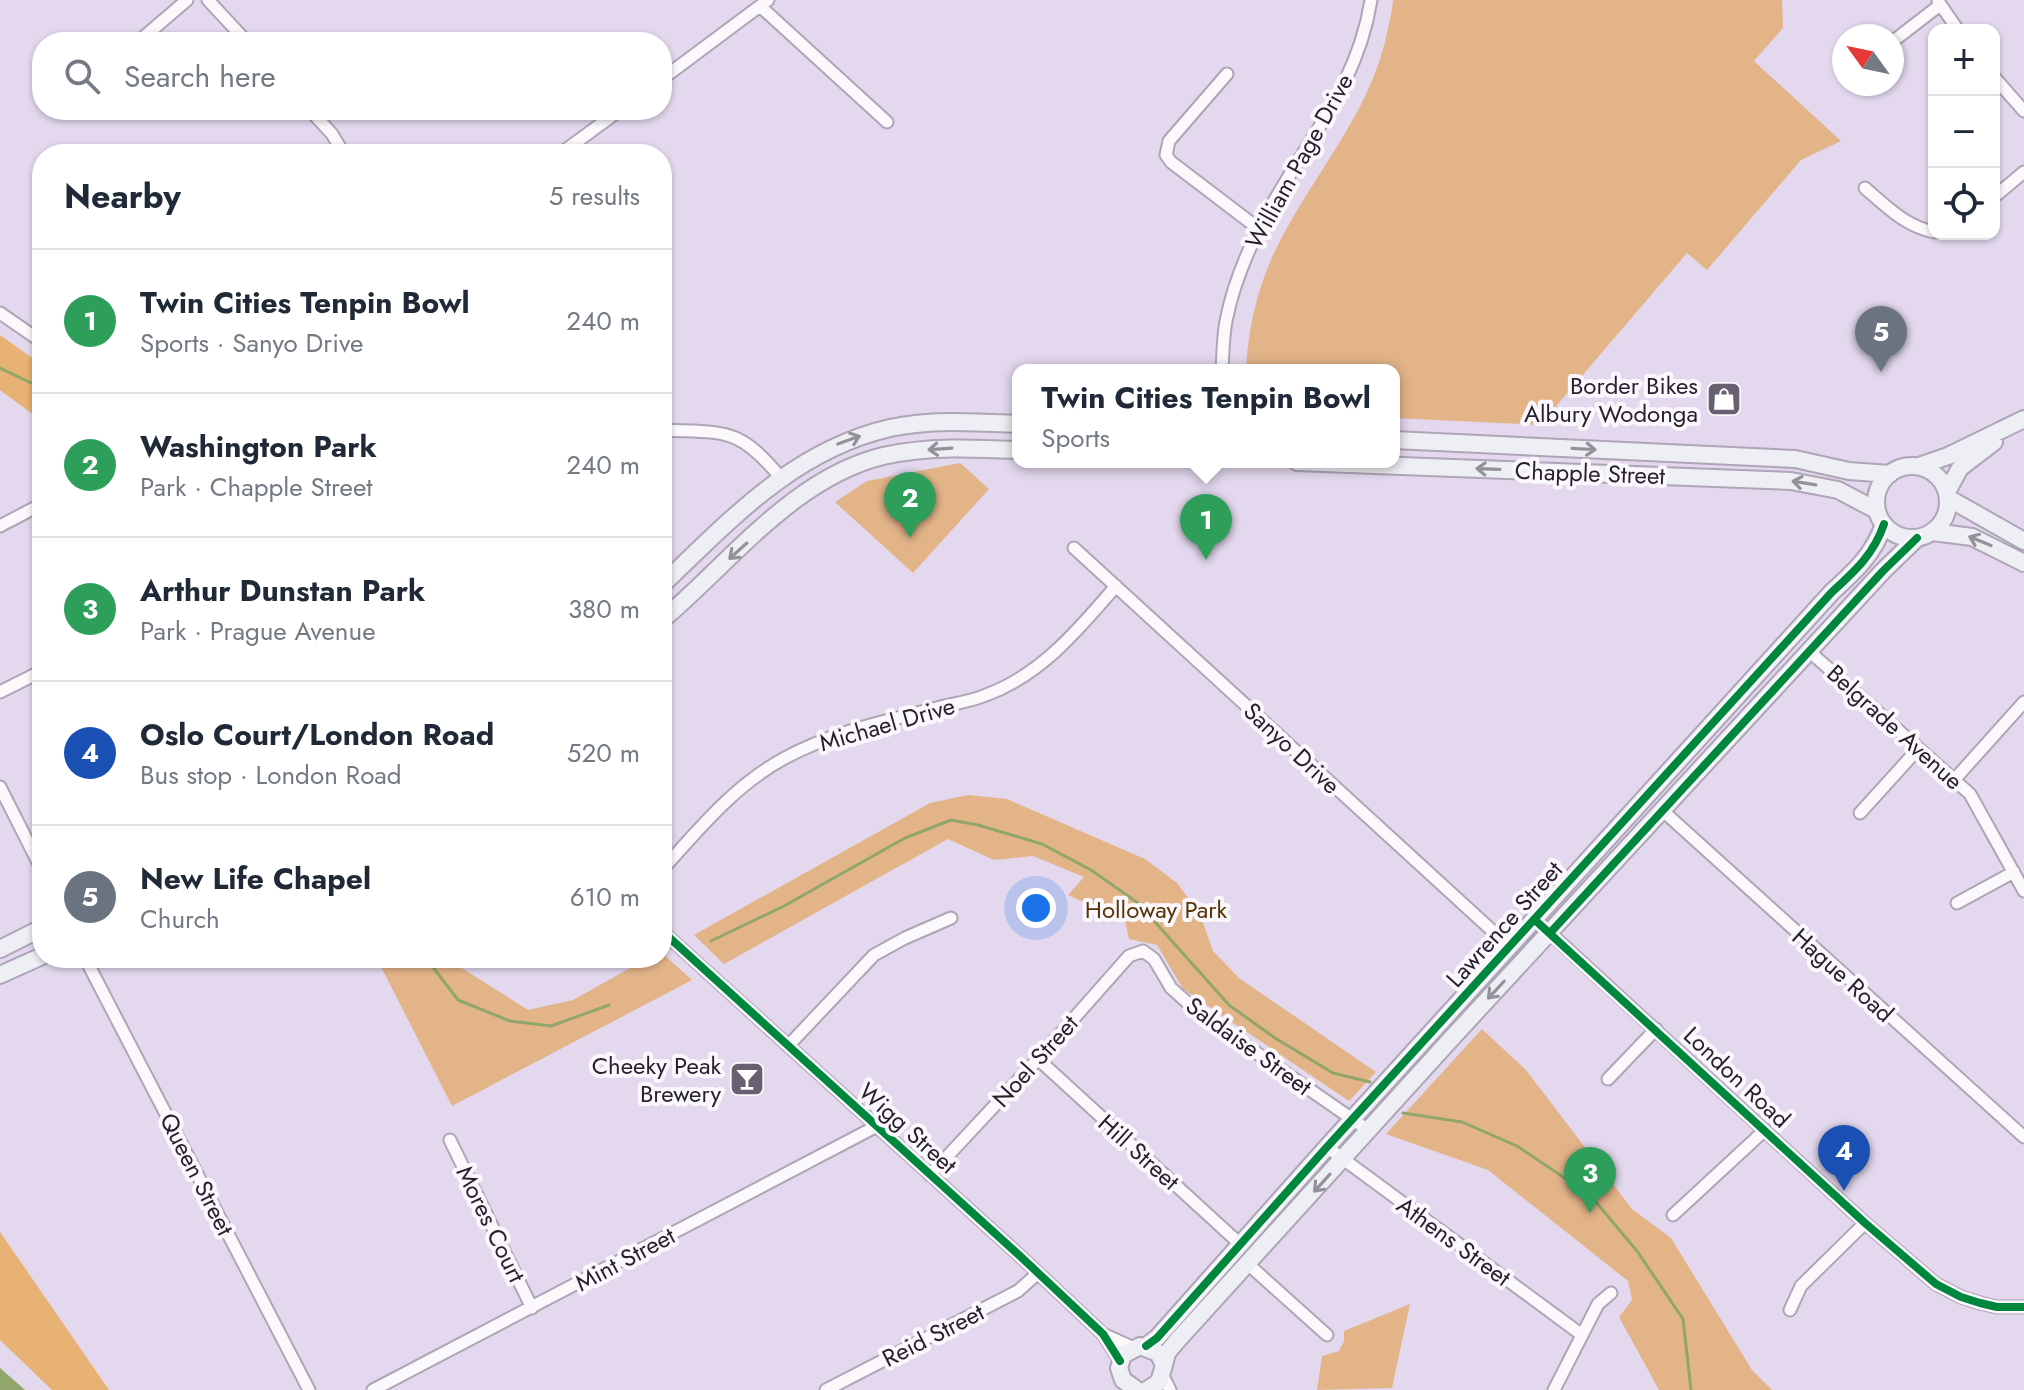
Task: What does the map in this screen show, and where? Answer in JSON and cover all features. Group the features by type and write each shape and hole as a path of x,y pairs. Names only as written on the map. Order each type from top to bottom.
{"street":[{"path":"150,32 187,0"},
{"path":"208,0 238,32"},
{"name":"William Page Drive","path":"1222,364 1226,321 1240,274 1259,229 1343,89 1371,0"},
{"path":"672,72 764,3 887,122"},
{"path":"1904,32 1939,3 1954,24"},
{"path":"1227,74 1169,141 1166,155 1259,229"},
{"path":"2000,84 2024,111"},
{"path":"319,120 338,144"},
{"path":"574,144 606,120"},
{"path":"2000,192 2024,172"},
{"path":"1865,188 1903,220 1928,231"},
{"path":"0,313 32,335"},
{"path":"672,576 756,496 837,445 891,428 960,421 1012,424"},
{"path":"2018,423 1948,456 1899,469 1890,474 1877,493 1880,517 1899,536 1962,535 1982,541 2024,563"},
{"path":"1925,535 1945,517 1948,495 1960,468 2018,423"},
{"path":"672,430 725,433 758,451 796,499"},
{"name":"Chapple Street","path":"1400,440 1795,459 1849,471 1890,474"},
{"path":"672,611 796,499 855,466 882,457 964,447 1012,450"},
{"name":"Chapple Street","path":"1400,466 1791,481 1838,490 1880,517"},
{"path":"1919,466 1938,477 1948,495 2024,541"},
{"path":"0,526 32,509"},
{"name":"Lawrence Street","path":"1140,1347 1157,1338 1327,1147 1871,553 1880,517"},
{"name":"Lawrence Street","path":"1156,1384 1167,1353 1176,1342 1368,1130 1899,554 1925,535"},
{"name":"Sanyo Drive","path":"1074,548 1510,947"},
{"name":"Michael Drive","path":"672,859 721,805 750,780 781,760 851,730 986,695 1023,677 1054,654 1116,586"},
{"path":"1792,637 1809,651"},
{"name":"Belgrade Avenue","path":"1809,651 1970,794 2024,891"},
{"path":"0,692 32,676"},
{"path":"1954,780 2024,702"},
{"path":"1860,813 1918,749"},
{"path":"0,787 32,850"},
{"name":"Hague Road","path":"1663,811 2024,1137"},
{"path":"1957,903 2014,872"},
{"path":"788,1046 874,955 951,918"},
{"path":"1535,920 1550,933"},
{"path":"0,949 32,933"},
{"name":"London Road","path":"1550,933 1914,1266 1948,1291 1988,1305 2024,1307"},
{"name":"Wigg Street","path":"672,940 1103,1334 1120,1368"},
{"path":"1510,947 1524,961"},
{"name":"Saldaise Street","path":"1143,951 1154,959 1171,988 1199,1013 1368,1130"},
{"name":"Noel Street","path":"930,1175 1129,956 1143,951"},
{"path":"0,975 32,961"},
{"name":"Queen Street","path":"90,968 309,1390"},
{"path":"1608,1079 1656,1029"},
{"name":"Hill Street","path":"1038,1059 1240,1244"},
{"name":"Mint Street","path":"373,1390 877,1126"},
{"path":"1673,1215 1765,1130"},
{"name":"Mores Court","path":"450,1140 532,1308"},
{"name":"Athens Street","path":"1327,1147 1582,1335"},
{"path":"1790,1310 1801,1286 1865,1223"},
{"path":"1248,1264 1327,1335"},
{"name":"Reid Street","path":"826,1390 1018,1291 1037,1274"},
{"path":"1554,1390 1598,1304 1611,1293"},
{"name":"Wigg Street","path":"1103,1334 1140,1347"},
{"path":"1108,1390 1123,1355 1140,1347 1158,1353 1156,1384 1127,1385 1120,1368"}],"green space":[{"path":"1393,0 1782,0 1783,28 1754,61 1841,141 1801,160 1707,270 1687,253 1540,425 1400,418 1400,364 1247,364 1252,320 1266,272 1294,216 1366,95"},
{"path":"960,463 989,489 913,573 835,502 867,481"},
{"name":"Holloway Park","path":"968,795 1007,799 1145,859 1177,883 1200,914 1213,951 1239,978 1376,1072 1349,1101 1183,989 1157,945 1129,939 1125,921 1068,895 1084,877 1033,856 994,860 948,839 724,964 694,935 930,803"},
{"path":"672,962 692,980 452,1106 382,968 462,968 528,1010 573,1000 630,968 672,968"},
{"path":"1482,1029 1526,1070 1632,1209 1671,1238 1752,1370 1772,1390 1659,1390 1619,1317 1632,1300 1628,1281 1488,1170 1386,1134"},
{"path":"1410,1304 1392,1388 1317,1390 1322,1356 1339,1351 1344,1341 1344,1331"}],"shaded area":[{"path":"0,335 32,358 32,414 0,390"},
{"path":"0,1232 109,1390 52,1390 0,1340"},
{"path":"0,1368 25,1390 0,1390"}],"waterway":[{"path":"0,368 32,383"},
{"path":"711,941 784,906 905,838 951,820 978,825 1042,844 1091,870 1138,903 1229,1005 1275,1038 1333,1073 1370,1082"},
{"path":"434,968 458,1000 510,1021 551,1026 609,1005"},
{"path":"1403,1113 1462,1122 1517,1146 1590,1195 1637,1251 1683,1319 1691,1390"}],"cycle path":[{"path":"1146,1346 1157,1338 1327,1147 1856,569 1875,544 1884,524"},
{"path":"1550,933 1883,571 1917,538"},
{"path":"1535,920 1865,1223 1936,1284 1980,1303 1997,1307 2024,1307"},
{"path":"672,940 1020,1256 1103,1334 1120,1361"}],"place":[{"name":"New Life Chapel","path":"1881,372"},
{"name":"Border Bikes Albury Wodonga","path":"1724,399"},
{"name":"Washington Park","path":"910,538"},
{"name":"Twin Cities Tenpin Bowl","path":"1206,560"},
{"name":"Cheeky Peak Brewery","path":"747,1079"},
{"name":"Oslo Court/London Road","path":"1844,1191"},
{"name":"Arthur Dunstan Park","path":"1590,1213"}]}
